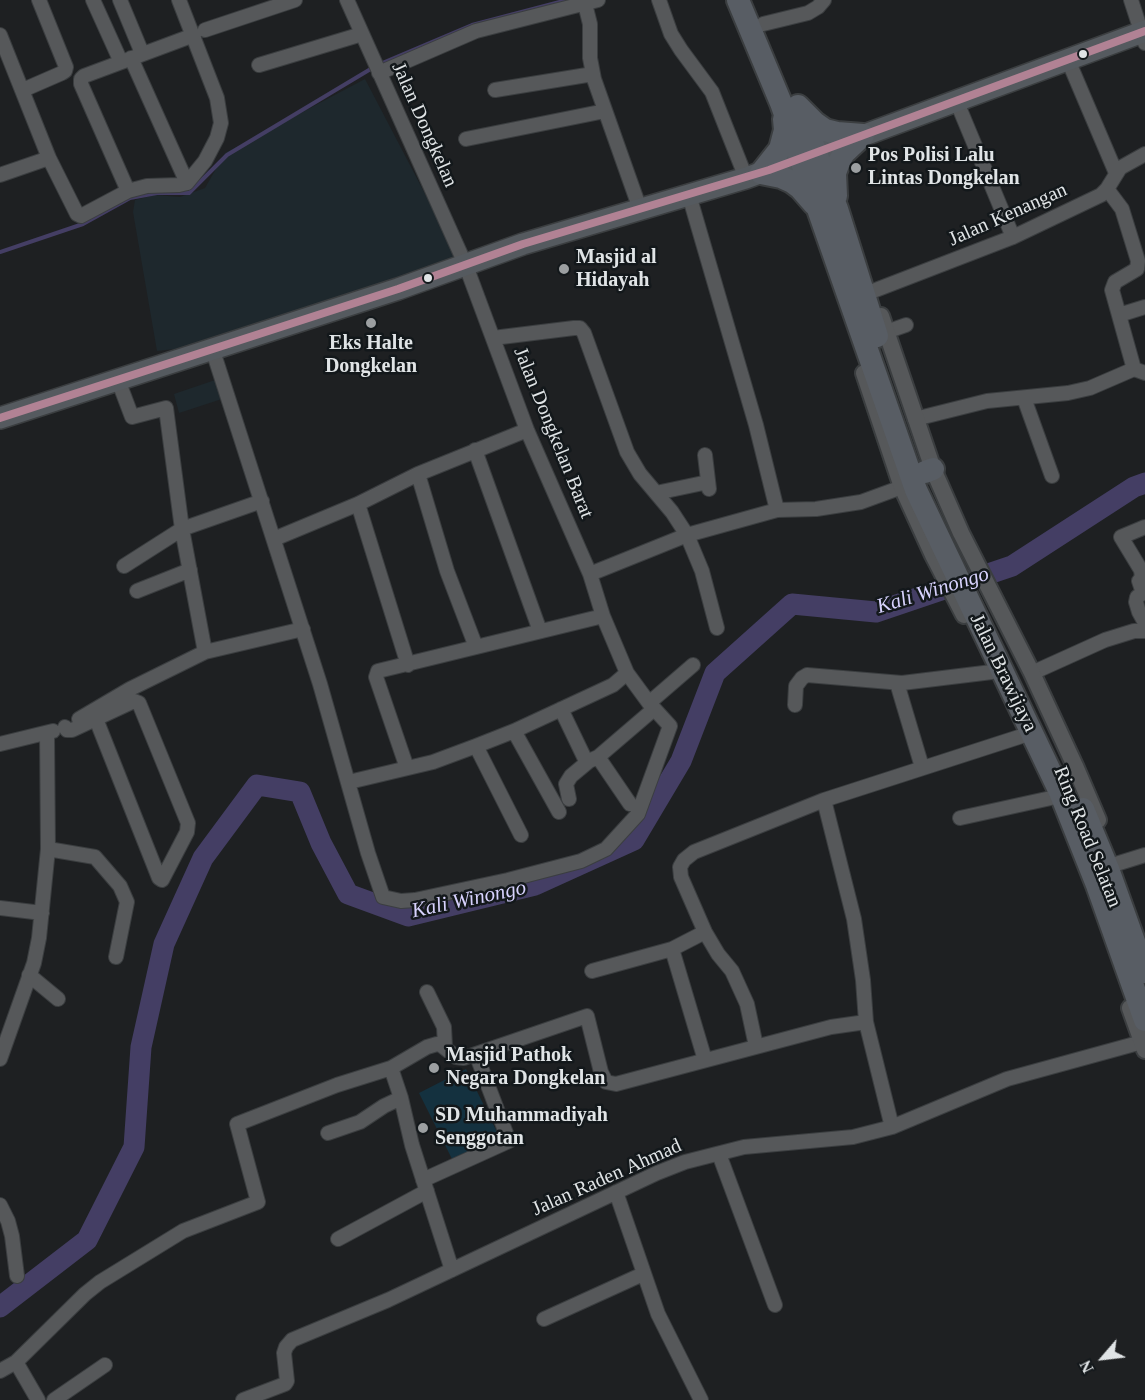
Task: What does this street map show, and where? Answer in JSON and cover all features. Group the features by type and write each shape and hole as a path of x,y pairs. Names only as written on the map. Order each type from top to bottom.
{"highway":[{"path":"738,0 771,80 791,109 825,130 837,134 863,135"},
{"path":"753,0 791,109 780,149 753,175"},
{"name":"Jalan Brawijaya","path":"791,109 802,158 827,208 900,449 916,490 947,542 1084,812 1108,869 1145,972"},
{"path":"753,175 781,177 792,182 827,208 839,162 844,153 863,135"},
{"name":"Jalan Brawijaya","path":"841,250 929,470 947,542"},
{"name":"Jalan Brawijaya","path":"995,640 1097,885 1144,1037"}],"main road":[{"path":"0,418 332,311 524,244 753,175 956,100 1144,35"}],"street":[{"path":"23,90 62,74 66,67 39,0"},
{"path":"93,0 131,58 187,183"},
{"path":"120,0 131,58"},
{"path":"0,35 49,158 79,216 128,191 147,186 187,183 205,161 217,138 221,123 217,98 199,33 179,0"},
{"path":"128,191 81,84 84,76 296,0"},
{"name":"Jalan Dongkelan","path":"347,0 466,266"},
{"path":"658,0 671,34 712,92 753,175"},
{"path":"727,0 748,46 771,80"},
{"path":"763,24 808,13 824,0"},
{"path":"1131,0 1144,35"},
{"path":"379,73 476,32 591,2 590,58 593,74 640,209"},
{"path":"259,65 362,34"},
{"path":"1068,60 1116,173"},
{"path":"495,90 593,74"},
{"path":"956,100 1013,237"},
{"path":"466,139 605,111"},
{"name":"Jalan Kenangan","path":"873,291 1013,237 1101,195 1124,165 1145,154"},
{"path":"0,176 49,158"},
{"path":"915,419 987,401 1068,393 1139,371 1112,290 1115,282 1137,269 1138,261 1122,209 1107,189"},
{"path":"689,195 756,425 777,510"},
{"path":"929,470 915,419 873,291 869,282 841,250 830,269 902,486 947,542"},
{"name":"Jalan Dongkelan Barat","path":"349,782 368,853 383,897 401,901 415,900 508,880 581,861 606,849 638,814 669,731 668,722 652,706 627,673 603,616 590,574 527,430 466,266"},
{"path":"1119,315 1145,307"},
{"path":"886,332 906,325"},
{"path":"493,338 574,328 582,330 627,452 640,474 672,512 687,535 702,571 717,628"},
{"path":"213,348 303,629 349,782 433,762 476,746 613,685 627,673"},
{"path":"118,380 132,417 166,408 182,529 205,652"},
{"path":"1024,398 1052,476"},
{"path":"274,539 358,504 418,474 527,430"},
{"path":"475,450 540,631"},
{"path":"656,493 709,486 705,455"},
{"path":"418,474 447,571 476,647"},
{"path":"590,574 687,535 777,510 816,509 861,501 902,486"},
{"path":"124,566 182,529 262,501"},
{"path":"358,504 408,665"},
{"path":"1145,527 1121,537 1141,570 1142,578 1139,581 1143,593 1137,597 1136,602 1145,623"},
{"path":"137,591 190,570"},
{"path":"407,768 375,675 382,669 408,665 603,616"},
{"path":"0,744 65,727 130,689 205,652 303,629"},
{"path":"1032,673 1105,640 1134,631 1145,631"},
{"name":"Ring Road Selatan","path":"995,640 992,672 1051,798 1144,1037"},
{"name":"Ring Road Selatan","path":"995,640 1032,673 1075,766 1116,864 1145,945"},
{"path":"569,800 566,784 572,776 652,706 693,664"},
{"path":"795,705 796,686 807,675 897,683 992,672"},
{"path":"897,683 921,767"},
{"path":"65,727 72,730 135,700 139,703 188,826 162,880 159,878 96,719"},
{"path":"561,709 585,759 594,759"},
{"path":"514,731 559,812"},
{"path":"0,1059 36,951 42,913 48,849 47,733"},
{"path":"756,1046 747,1004 736,980 705,932 681,877 680,867 684,860 694,852 824,800 1022,736"},
{"path":"476,746 521,835"},
{"path":"594,759 630,804"},
{"path":"960,818 1051,798"},
{"path":"824,800 854,919 863,980 866,1022 890,1119"},
{"path":"48,849 95,857 120,886 127,902 116,957"},
{"path":"1116,864 1145,855"},
{"path":"0,908 42,913"},
{"path":"592,971 672,949 705,932"},
{"path":"672,949 705,1060"},
{"path":"29,975 58,999"},
{"path":"428,992 444,1027 445,1046"},
{"path":"0,1371 16,1362 100,1282 183,1231 258,1203 237,1124 337,1085 391,1068 427,1047 437,1044 445,1046 459,1058 477,1054 587,1016 601,1072 606,1082 610,1084 658,1074 831,1027 866,1022"},
{"name":"Jalan Raden Ahmad","path":"243,1400 285,1384 287,1381 284,1353 292,1340 388,1300 616,1192 685,1162 744,1147 853,1137 890,1119 1144,1037"},
{"path":"338,1239 425,1185 508,1141 477,1054"},
{"path":"391,1068 412,1145 452,1270"},
{"path":"328,1133 360,1122 401,1098"},
{"path":"719,1154 775,1305"},
{"path":"616,1192 658,1314 701,1400"},
{"path":"0,1205 4,1224 12,1236 17,1275"},
{"path":"544,1319 644,1275"},
{"path":"16,1362 38,1400"},
{"path":"54,1400 105,1365"}],"shaded area":[{"path":"365,79 458,257 193,347 157,351 133,212 135,200 155,195 180,197 205,188 225,153"},
{"path":"218,379 225,398 179,413 174,394"},
{"path":"466,1069 500,1138 453,1161 419,1093"}],"waterway":[{"path":"380,64 472,25 567,0"},
{"path":"0,252 83,224 130,198 157,193 189,193 227,155 374,67"},
{"name":"Kali Winongo","path":"0,1307 87,1240 134,1147 141,1047 164,944 203,858 257,785 300,792 321,843 348,894 408,916 535,885 634,840 681,761 715,673 792,604 876,612 1012,566 1134,487 1145,483"}],"transit line":[{"path":"0,418 398,289 523,244 769,170 1145,31"}],"place":[{"name":"Pos Polisi Lalu Lintas Dongkelan","path":"856,168"},
{"name":"Masjid al Hidayah","path":"564,269"},
{"name":"Eks Halte Dongkelan","path":"371,323"},
{"name":"Masjid Pathok Negara Dongkelan","path":"434,1068"},
{"name":"SD Muhammadiyah Senggotan","path":"423,1128"}]}
